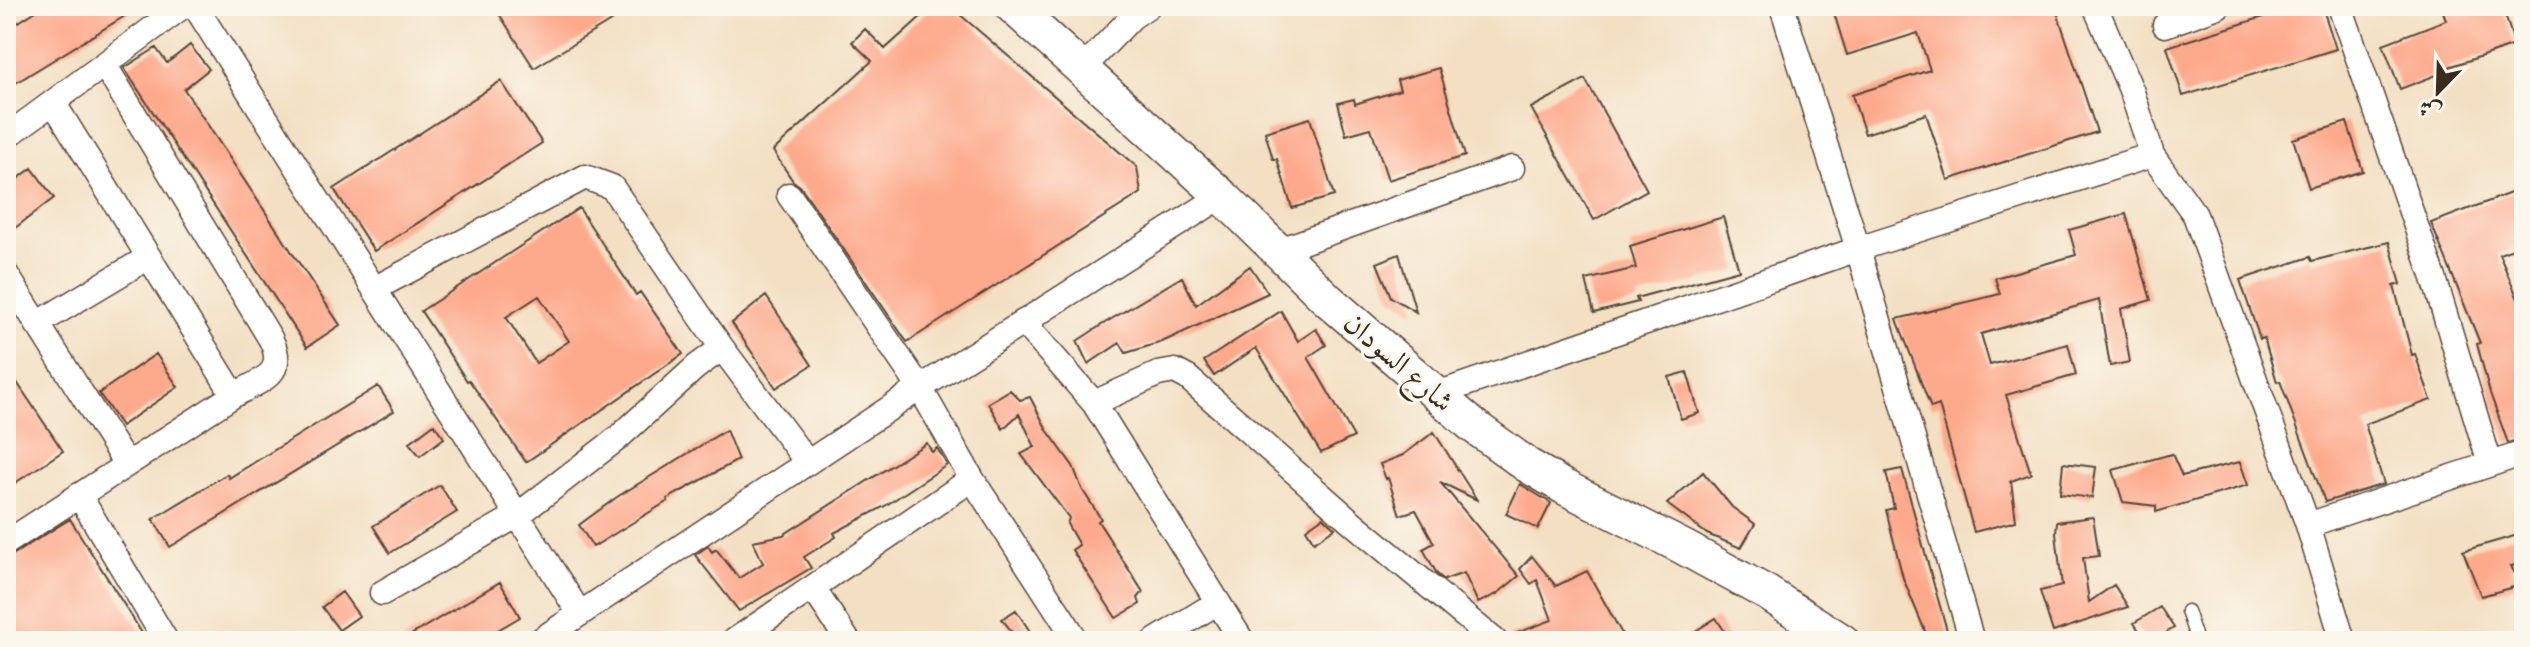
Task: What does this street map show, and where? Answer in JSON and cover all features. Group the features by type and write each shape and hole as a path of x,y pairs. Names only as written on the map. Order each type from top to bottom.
{"main road":[{"name":"شارع السودان","path":"1012,6 1222,196 1337,308 1471,424 1539,473 1767,593 1842,641"}],"street":[{"path":"6,137 183,6"},
{"path":"195,6 580,614"},
{"path":"1082,69 1132,17 1148,6"},
{"path":"1782,6 1858,249 1972,641"},
{"path":"2095,6 2132,92 2152,155 2195,215 2308,525 2343,641"},
{"path":"2165,25 2218,6"},
{"path":"2340,6 2434,278 2490,464"},
{"path":"6,543 234,395 272,374 277,351 104,64"},
{"path":"53,102 234,395"},
{"path":"1437,394 1858,249 2152,155"},
{"path":"1277,251 1512,168"},
{"path":"374,289 585,177 612,187 722,348 807,462"},
{"path":"789,195 920,388 972,479 1077,641"},
{"path":"539,641 920,388 1222,196"},
{"path":"37,324 149,257"},
{"path":"6,274 126,464"},
{"path":"1023,322 1094,403 1242,641"},
{"path":"382,593 518,515 618,438 696,367 722,348"},
{"path":"1094,403 1158,374 1175,371 1188,378 1354,524 1495,641"},
{"path":"2308,525 2524,453"},
{"path":"734,641 972,479"},
{"path":"79,495 166,641"},
{"path":"813,588 848,641"},
{"path":"1155,641 1218,602"}],"lane":[{"path":"2187,611 2197,641"}],"building":[{"path":"44,6 141,6 6,89 6,30"},
{"path":"494,6 635,6 534,68"},
{"path":"933,6 950,6 1137,167 1141,193 907,342 773,151 872,61 852,42 865,29 885,49"},
{"path":"1845,6 2055,6 2097,132 1948,180 1926,114 1865,134 1852,95 1930,70 1918,33 1847,55 1833,10"},
{"path":"2299,6 2322,6 2336,49 2183,96 2167,47"},
{"path":"2441,6 2502,6 2515,45 2449,67 2450,70 2400,89 2383,44 2446,20"},
{"path":"190,45 209,69 184,89 340,325 307,347 124,68 156,48 167,63"},
{"path":"1439,68 1465,156 1388,180 1371,128 1346,135 1338,103 1354,99 1355,104 1400,90 1397,80"},
{"path":"1585,79 1647,190 1594,220 1531,108"},
{"path":"501,81 542,143 374,251 334,189"},
{"path":"1310,118 1334,196 1292,208 1265,132"},
{"path":"2347,122 2363,171 2309,188 2293,139"},
{"path":"32,168 54,198 6,235 6,188"},
{"path":"2524,188 2524,245 2499,254 2524,313 2524,438 2508,443 2490,393 2477,344 2480,343 2431,223"},
{"path":"579,208 636,295 640,292 683,354 526,462 421,311","holes":["539,296 569,341 536,363 506,317"]},
{"path":"2126,214 2151,300 2121,309 2130,362 2110,366 2099,300 1981,334 1990,365 2068,344 2076,375 2006,395 2031,474 2011,481 2016,521 1974,532 1939,405 1931,408 1897,319 2000,294 1995,278 2076,255 2069,230"},
{"path":"1723,217 1739,270 1636,298 1638,302 1594,313 1586,280 1636,268 1630,246"},
{"path":"2389,242 2401,284 2394,286 2412,355 2415,354 2431,400 2365,424 2384,484 2325,502 2280,381 2277,382 2264,338 2260,339 2240,280 2310,257 2312,261"},
{"path":"1399,254 1416,312 1391,297 1377,263"},
{"path":"1250,266 1268,293 1162,342 1126,353 1120,343 1088,364 1077,341 1103,324 1182,277 1196,305"},
{"path":"766,296 812,365 776,388 732,323"},
{"path":"1281,311 1298,341 1316,329 1326,345 1308,357 1354,437 1321,453 1256,348 1214,376 1204,361"},
{"path":"156,354 178,387 121,426 99,393"},
{"path":"6,366 63,451 6,489"},
{"path":"1687,372 1699,413 1681,419 1669,377"},
{"path":"378,386 394,411 170,547 153,519 227,474 229,478"},
{"path":"1010,390 1020,400 1030,397 1047,430 1073,466 1082,489 1101,519 1098,521 1143,592 1138,598 1140,604 1116,618 1072,550 1079,545 1067,524 1069,518 1021,454 1035,447 1019,414 1003,429 988,403"},
{"path":"434,424 444,438 420,456 409,443"},
{"path":"726,430 738,460 667,499 593,547 579,525 617,497"},
{"path":"1434,432 1477,500 1440,482 1519,576 1497,594 1478,603 1464,573 1444,580 1437,574 1423,549 1434,543 1416,510 1400,515 1380,464 1403,455"},
{"path":"927,443 932,452 937,448 947,465 885,506 834,533 836,537 804,557 811,568 739,611 695,555 708,546 712,552 716,549 739,578 763,563 753,541 783,535"},
{"path":"2172,454 2182,476 2240,462 2248,485 2156,512 2156,506 2123,502 2113,470"},
{"path":"2063,463 2096,467 2092,498 2060,494"},
{"path":"1902,469 1950,641 1929,641 1903,578 1886,510 1894,508 1886,472"},
{"path":"1703,472 1732,507 1755,524 1741,548 1707,534 1667,504"},
{"path":"1520,484 1551,503 1538,529 1506,514"},
{"path":"440,485 457,512 390,553 373,526"},
{"path":"1323,517 1335,528 1314,542 1306,529"},
{"path":"2093,517 2099,556 2083,558 2089,602 2114,585 2128,607 2053,632 2040,591 2062,586 2057,522"},
{"path":"70,519 147,641 6,641 6,559"},
{"path":"2521,534 2524,563 2511,566 2521,585 2481,596 2463,551"},
{"path":"1532,556 1556,586 1587,571 1626,641 1510,641 1509,636 1552,620 1537,580 1531,584 1520,569"},
{"path":"500,582 520,617 479,641 401,641"},
{"path":"342,592 359,616 339,630 322,607"},
{"path":"2160,607 2174,628 2153,641 2146,641 2134,623"},
{"path":"1016,610 1031,633 1019,641 1002,619"},
{"path":"1716,618 1731,641 1680,641"}]}
